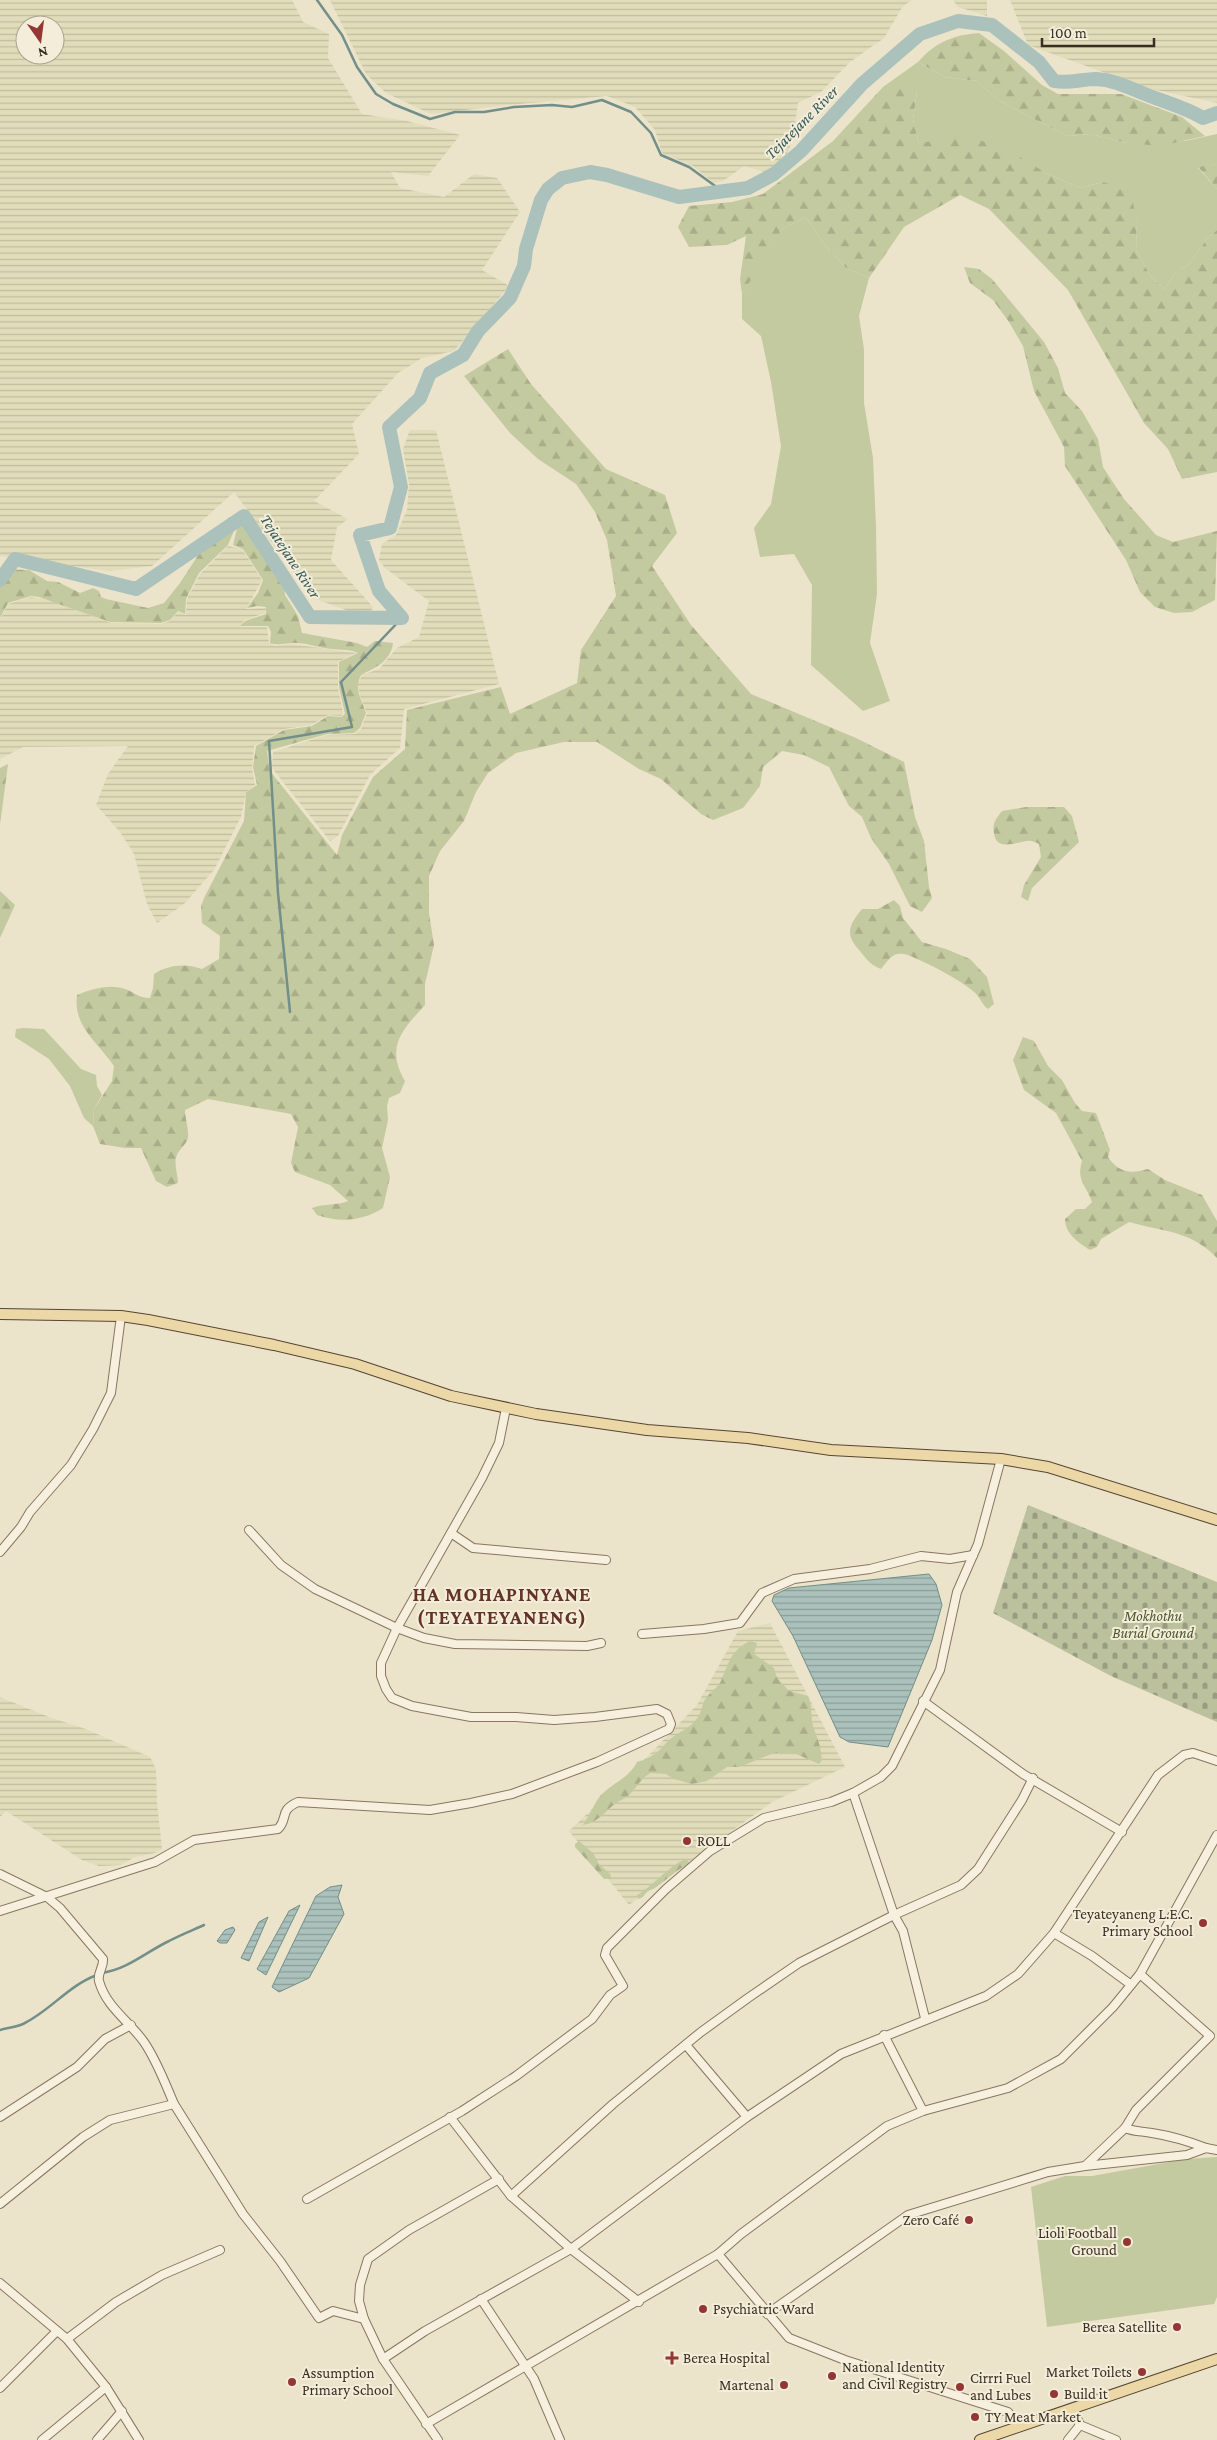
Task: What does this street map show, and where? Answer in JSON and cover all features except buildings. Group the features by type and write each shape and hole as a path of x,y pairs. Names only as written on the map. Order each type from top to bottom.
{"main road":[{"path":"0,1314 121,1316 274,1345 346,1362 451,1396 506,1408 647,1430 748,1438 832,1450 1001,1459 1048,1467 1217,1520"},
{"path":"980,2440 1018,2425 1073,2409 1217,2359"}],"street":[{"path":"0,1552 21,1527 30,1512 71,1465 93,1429 111,1392 121,1316"},
{"path":"0,1910 155,1862 194,1840 278,1829 282,1825 284,1811 298,1802 430,1810 512,1794 597,1762 663,1733 672,1724 668,1714 656,1709 554,1720 472,1717 412,1706 392,1698 386,1689 381,1676 381,1663 397,1628 499,1443 506,1408"},
{"path":"307,2199 450,2118 516,2076 592,2019 610,1996 623,1986 606,1955 607,1948 666,1889 710,1851 764,1818 831,1802 853,1793 881,1777 892,1766 940,1670 947,1645 957,1592 983,1527 1001,1459"},
{"path":"249,1530 281,1565 315,1588 397,1628 424,1638 455,1644 587,1646 601,1643"},
{"path":"451,1533 473,1548 606,1560"},
{"path":"642,1634 704,1629 740,1623 762,1593 794,1579 870,1569 921,1556 950,1559 973,1555"},
{"path":"923,1701 1033,1778 1122,1832"},
{"path":"383,2359 401,2346 481,2299 571,2249 747,2116 841,2054 925,2018 986,1996 1018,1974 1054,1933 1158,1775 1174,1761 1193,1753 1217,1761"},
{"path":"511,2196 613,2104 700,2032 800,1963 894,1915 961,1885 978,1870 1022,1800 1033,1778"},
{"path":"853,1793 894,1915 903,1931 925,2018"},
{"path":"426,2424 639,2302 718,2254 741,2234 887,2126 923,2111 1008,2088 1062,2058 1113,2007 1140,1974 1217,1835"},
{"path":"0,1874 47,1897 60,1908 103,1959 104,1964 98,1979 105,1996 120,2017 131,2025 158,2067 174,2104 243,2214 280,2261 319,2318 333,2310 364,2319"},
{"path":"1054,1933 1092,1956 1130,1984"},
{"path":"1085,2166 1125,2128 1136,2110 1210,2036 1140,1974"},
{"path":"0,2117 77,2068 106,2039 131,2025"},
{"path":"884,2035 923,2111"},
{"path":"686,2045 747,2116"},
{"path":"0,2204 83,2137 110,2120 174,2104"},
{"path":"450,2118 511,2196 571,2249 639,2302"},
{"path":"1125,2128 1138,2133 1150,2132 1187,2140 1206,2148 1217,2150"},
{"path":"767,2314 908,2215 1048,2172 1187,2155 1206,2148"},
{"path":"438,2440 383,2359 364,2319 359,2301 360,2284 368,2258 409,2230 499,2179"},
{"path":"67,2339 124,2298 162,2275 220,2250"},
{"path":"718,2254 789,2338 845,2360 1008,2412 1018,2425"},
{"path":"0,2283 67,2339 106,2387 139,2440"},
{"path":"481,2299 534,2379 560,2440"},
{"path":"0,2388 57,2331"},
{"path":"42,2440 106,2387"},
{"path":"1073,2409 1080,2425 1116,2440"},
{"path":"97,2440 122,2411"},
{"path":"1068,2440 1080,2425"}],"shaded area":[{"path":"0,0 292,0 303,22 329,34 328,58 362,114 407,121 460,135 428,176 391,172 400,188 444,197 474,174 497,178 520,212 482,270 509,286 454,351 422,358 398,373 352,424 359,454 314,501 348,519 337,527 331,560 373,607 368,618 313,598 234,492 152,566 109,571 0,556"},
{"path":"330,0 912,0 903,6 884,38 850,62 821,92 798,103 794,132 789,150 784,158 765,172 744,166 723,181 714,183 693,166 662,153 655,130 635,107 607,96 431,114 386,93 366,74"},
{"path":"953,0 987,0 987,16 958,7"},
{"path":"1010,0 1217,0 1217,103 1147,88 1028,45"},
{"path":"410,430 436,430 499,684 404,709 400,748 370,775 338,836 330,841 272,768 273,752 327,735 355,734 361,729 367,713 360,696 358,684 362,675 379,669 397,648 419,637 429,601 385,568 379,560 382,544 396,535 407,510 409,484 403,449"},
{"path":"228,546 242,549 262,580 246,609 266,608 265,613 244,620 240,627 267,627 269,643 275,646 292,644 356,653 338,662 338,688 343,713 341,716 328,715 311,725 284,729 254,746 252,768 255,785 246,792 241,817 214,870 184,904 157,923 147,904 134,854 120,832 96,805 108,774 128,746 23,747 0,759 0,620 8,604 31,597 53,601 111,623 161,624 170,621 178,612 186,615 187,599 200,574"},
{"path":"770,1623 845,1767 772,1802 629,1905 569,1831 650,1754 697,1705 738,1631"},
{"path":"0,1697 49,1717 86,1729 150,1757 156,1769 157,1803 162,1849 155,1853 135,1857 121,1865 99,1866 82,1860 6,1811 0,1817"}],"green space":[{"path":"979,33 1004,51 1042,85 1058,94 1121,94 1182,117 1205,136 1160,146 1127,143 1090,134 1067,136 998,100 977,81 945,77 918,62 931,49 946,41"},
{"path":"918,62 945,77 977,81 998,100 1067,136 1090,134 1127,143 1185,141 1217,134 1217,164 1198,168 1217,189 1217,230 1207,239 1189,264 1174,274 1165,289 1151,277 1136,250 1137,220 1103,182 1080,188 1046,173 937,142 919,143 913,120 917,91 883,87"},
{"path":"901,84 917,91 913,120 919,143 967,136 1007,149 1046,173 1080,188 1103,182 1130,190 1137,220 1136,250 1151,277 1165,289 1174,274 1189,264 1207,239 1217,230 1217,472 1182,479 1168,449 1144,423 1068,290 989,209 960,195 904,227 869,278 846,268 824,244 806,217 782,229 742,294 740,279 746,236 727,245 689,247 678,227 689,206 732,202 763,194 833,141 883,87"},
{"path":"1217,164 1217,189 1198,167"},
{"path":"806,217 824,244 846,268 869,278 859,316 864,349 864,403 873,458 876,527 877,594 870,643 890,701 863,711 811,665 812,585 794,554 760,557 754,528 771,504 781,446 771,382 761,336 742,319 742,294 755,270 782,229"},
{"path":"964,267 979,269 992,279 1044,342 1058,368 1065,393 1082,411 1098,439 1103,467 1124,499 1156,535 1173,542 1217,531 1215,600 1192,612 1174,613 1155,607 1140,592 1126,560 1065,466 1064,447 1034,391 1023,346 993,300 970,283"},
{"path":"508,349 531,384 606,469 665,495 677,533 652,566 691,625 751,694 856,738 904,762 915,817 924,841 932,898 922,912 910,906 889,864 871,838 862,817 849,806 829,767 804,755 782,751 763,767 760,786 743,808 713,820 701,814 661,779 639,769 597,742 564,742 516,753 488,773 476,792 464,821 440,851 429,876 429,913 434,945 425,984 425,1005 403,1031 396,1049 399,1069 405,1081 400,1093 389,1098 387,1106 388,1120 382,1148 390,1177 383,1208 367,1216 343,1220 317,1215 312,1208 348,1201 330,1185 295,1172 291,1163 298,1127 291,1114 208,1099 185,1110 188,1138 176,1158 178,1183 167,1187 156,1181 141,1148 125,1148 100,1144 93,1126 94,1109 112,1081 114,1066 82,1025 77,1006 77,995 96,988 115,987 128,990 141,997 150,998 154,974 177,966 202,969 219,959 220,936 202,923 201,906 244,821 246,792 257,785 253,767 256,746 284,730 312,726 328,716 341,717 345,714 339,687 339,662 358,653 303,643 273,644 270,643 271,632 268,626 240,626 245,621 266,614 266,607 247,608 258,593 263,580 243,549 233,545 238,524 237,513 246,512 249,515 276,558 278,575 284,580 285,595 298,616 302,633 357,643 367,647 375,641 393,643 386,659 377,667 361,675 359,680 358,690 366,713 360,728 354,733 327,734 267,751 270,771 337,855 342,835 373,777 405,749 407,710 501,687 510,714 577,683 581,650 616,596 607,540 595,512 576,484 538,459 510,433 464,376"},
{"path":"229,517 238,517 228,545 199,573 186,599 185,614 178,611 170,620 161,623 110,622 39,597 31,596 8,603 0,618 0,569 29,570 47,581 58,582 80,593 93,588 99,591 101,597 106,599 148,608 164,603 180,583 204,546"},
{"path":"8,764 0,825 0,768"},
{"path":"1026,807 1064,807 1072,816 1079,842 1032,888 1028,901 1021,897 1024,885 1041,857 1039,844 1029,841 1002,844 996,839 994,830 995,821 1002,811"},
{"path":"0,891 15,905 0,938"},
{"path":"894,900 900,906 903,918 922,942 970,959 987,977 994,1004 988,1009 975,993 958,980 908,955 895,955 881,969 867,960 852,940 850,935 851,926 862,909 878,909"},
{"path":"16,1029 44,1029 81,1069 96,1075 97,1086 102,1095 94,1109 93,1126 84,1118 70,1086 49,1059 15,1037"},
{"path":"1023,1037 1034,1041 1048,1066 1062,1080 1075,1103 1082,1111 1096,1113 1110,1150 1108,1157 1116,1166 1130,1172 1148,1169 1165,1180 1202,1195 1217,1221 1217,1258 1197,1242 1187,1237 1129,1222 1101,1239 1097,1247 1090,1250 1073,1238 1067,1229 1065,1219 1076,1209 1085,1209 1092,1202 1082,1183 1080,1168 1082,1161 1056,1113 1024,1090 1013,1060"},
{"name":"Mokhothu Burial Ground","path":"1028,1505 1217,1582 1217,1722 1111,1676 993,1613"},
{"path":"750,1641 757,1643 754,1654 774,1668 777,1678 789,1691 808,1696 813,1725 821,1752 822,1760 819,1764 794,1753 774,1753 739,1767 727,1767 707,1781 692,1784 674,1779 666,1774 651,1773 632,1792 597,1820 583,1825 602,1794 626,1776 637,1762 655,1754 672,1738 695,1721 705,1699 720,1683 734,1653"},
{"path":"579,1841 593,1853 599,1864 611,1875 610,1879 604,1879 575,1847 575,1844"},
{"path":"686,1859 689,1862 688,1865 675,1872 639,1899 637,1895 674,1865"},
{"name":"Lioli Football Ground","path":"1217,2157 1217,2297 1214,2304 1047,2327 1031,2187 1065,2176 1092,2176 1186,2159"}],"water":[{"path":"929,1574 936,1584 942,1605 932,1640 888,1747 849,1742 840,1737 793,1636 772,1601 774,1595 789,1588"},
{"path":"342,1885 338,1897 344,1914 309,1978 279,1992 272,1987 316,1896 330,1887"},
{"path":"300,1905 266,1975 257,1969 289,1911"},
{"path":"268,1917 249,1961 241,1958 259,1922"},
{"path":"233,1927 235,1930 227,1943 217,1941 225,1930"}],"waterway":[{"path":"317,0 342,35 357,67 376,94 393,104 430,119 455,112 484,112 514,107 552,105 572,107 602,100 631,112 651,133 661,155 689,167 722,191"},
{"name":"Tejatejane River","path":"0,580 15,559 136,589 244,516 310,617 402,618 379,591 360,535 390,528 401,487 389,427 420,398 430,373 463,355 478,331 510,298 524,266 526,249 541,200 548,189 562,178 590,172 607,175 679,197 748,188 774,174 801,151 862,84 920,34 958,21 992,25 1039,62 1054,81 1065,82 1091,79 1110,81 1184,108 1203,118 1217,113"},
{"path":"290,1012 278,893 269,741 352,727 341,682 402,618"},
{"path":"102,1973 129,1964 161,1945 204,1925"},
{"path":"0,2030 20,2025 33,2019 68,1991 97,1975"}],"place":[{"name":"ROLL","path":"687,1841"},
{"name":"Teyateyaneng L.E.C. Primary School","path":"1203,1923"},
{"name":"Zero Café","path":"969,2220"},
{"name":"Lioli Football Ground","path":"1127,2242"},
{"name":"Psychiatric Ward","path":"703,2309"},
{"name":"Berea Satellite","path":"1177,2327"},
{"name":"Berea Hospital","path":"672,2358"},
{"name":"Market Toilets","path":"1142,2372"},
{"name":"National Identity and Civil Registry","path":"832,2376"},
{"name":"Assumption Primary School","path":"292,2382"},
{"name":"Martenal","path":"784,2385"},
{"name":"Cirrri Fuel and Lubes","path":"960,2387"},
{"name":"Build it","path":"1054,2394"},
{"name":"TY Meat Market","path":"975,2417"}],"district":[{"name":"HA MOHAPINYANE (TEYATEYANENG)","path":"502,1606"}]}
